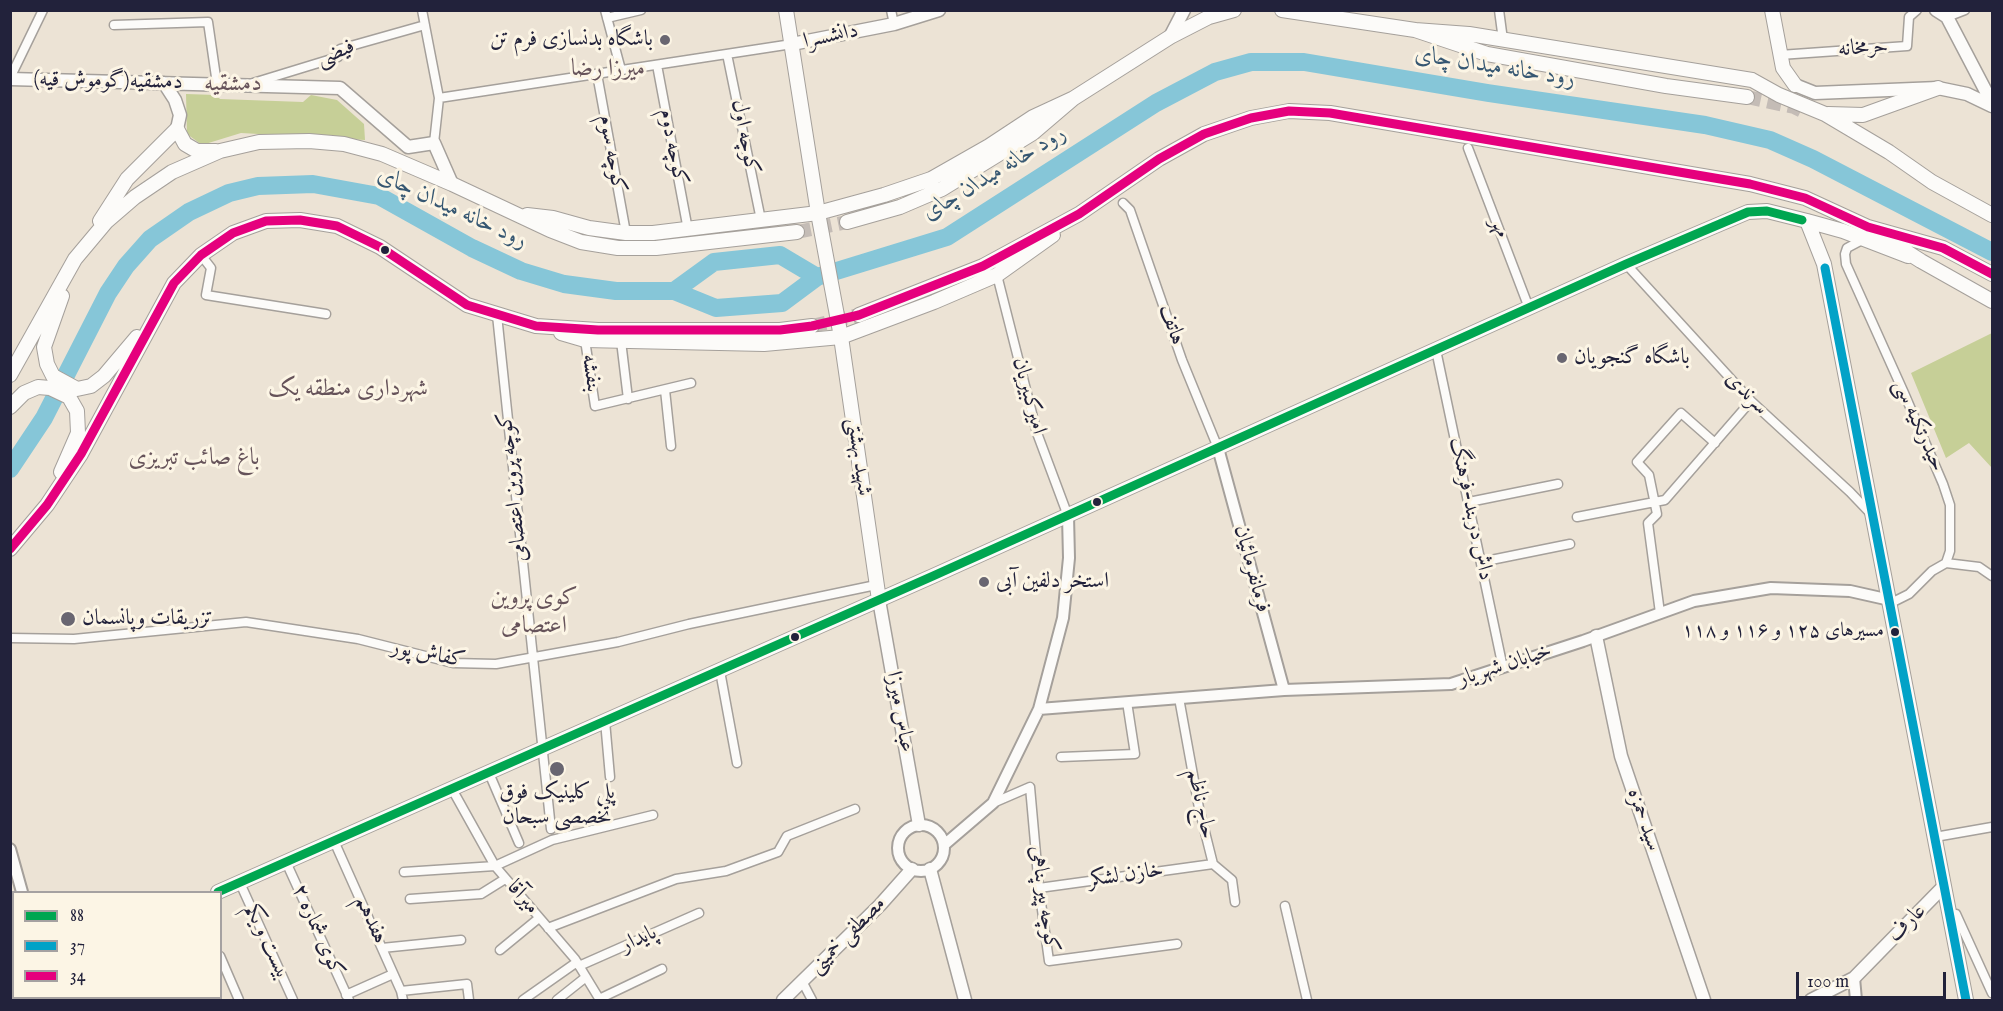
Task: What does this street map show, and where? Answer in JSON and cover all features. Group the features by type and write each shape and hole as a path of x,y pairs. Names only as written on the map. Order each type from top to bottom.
{"main road":[{"path":"786,10 818,213"},
{"name":"دانشسرا","path":"792,44 894,24 939,10"},
{"path":"1170,37 1184,10"},
{"path":"515,213 553,218 589,228 626,233 688,230 818,213 884,195 931,178 989,146 1033,117 1074,98 1170,37 1209,17 1234,10"},
{"path":"1282,10 1415,30 1469,34 1752,80 1779,95 1825,114 1889,152 1932,182 1992,215"},
{"path":"1772,10 1783,68 1796,85 1815,93 1938,88 1967,94 1992,104"},
{"path":"1942,14 1992,104"},
{"path":"1415,30 1487,54 1666,86 1747,97"},
{"name":"دمشقیه(گوموش قیه)","path":"10,78 340,88 408,147 434,142"},
{"path":"10,375 75,259 127,179 177,129 180,115 176,100 164,83"},
{"path":"1825,114 1863,115 1938,88"},
{"path":"847,222 900,207 942,189 1033,133 1074,98"},
{"path":"10,549 47,504 81,454 174,283 201,255 233,233 266,221 300,220 337,226 380,247 467,305 585,340 764,344 841,337 934,302 997,275 1040,246 1079,214 1159,159 1204,134 1251,118 1289,111 1330,114 1750,184 1805,198 1992,301"},
{"path":"177,129 185,144 197,151 220,151"},
{"path":"156,314 104,376 91,386 77,389 53,376 47,364 44,347 75,259 106,222 135,197 172,172 220,151 259,142 309,141 344,144 382,154 581,242 618,248 656,248 797,232"},
{"path":"434,142 452,184"},
{"path":"220,891 1068,516 1626,264 1748,212 1767,211 1943,248 1992,274"},
{"name":"شهید بهشتى","path":"818,213 841,337 879,600"},
{"path":"859,315 983,266 1079,214"},
{"path":"1807,221 1824,264 1966,1000"},
{"path":"536,326 598,330 780,330 812,326"},
{"path":"10,407 24,393 38,387 50,388 69,397 77,411 78,433 47,504"},
{"name":"عباس میرزا","path":"879,600 919,825"},
{"name":"سید حمزه","path":"1596,636 1621,756 1704,1000"},
{"name":"مصطفی خمینی","path":"783,1000 880,905 912,869"},
{"path":"930,869 965,1000"},
{"name":"عارف","path":"1811,1000 1854,978 1944,886"}],"street":[{"path":"10,78 43,10"},
{"path":"422,10 439,98 434,142"},
{"path":"621,70 606,14 641,10"},
{"path":"891,10 894,24"},
{"path":"1499,10 1503,40"},
{"name":"حرمخانه","path":"1780,55 1907,46 1910,17 1917,10"},
{"path":"1942,14 1965,10"},
{"path":"114,25 208,22 217,84"},
{"name":"فیضی","path":"247,85 338,57 340,49 425,25"},
{"path":"439,98 792,44"},
{"name":"کوچه اول","path":"728,54 760,220"},
{"name":"کوچه دوم","path":"657,65 688,230"},
{"name":"کوچه سوم","path":"597,74 626,233"},
{"name":"مهر","path":"1468,148 1529,308"},
{"name":"هاتف","path":"1123,203 1130,210 1182,360 1218,448"},
{"name":"حیدرتکیه سی","path":"1866,233 1847,248 1845,264 1856,283 1943,484 1950,505 1950,551 1946,563"},
{"path":"201,255 212,268 206,295 326,314"},
{"name":"سرندی","path":"1626,264 1751,401 1874,517"},
{"name":"امیرکبیریان","path":"997,275 1037,433 1068,516"},
{"name":"کوچه پروین اعتصامی","path":"496,315 551,829"},
{"name":"بنفشه","path":"585,340 595,406 628,399"},
{"path":"621,341 628,399 690,383"},
{"name":"داش دربند-فرهنگ","path":"1436,350 1503,668"},
{"path":"665,390 671,446"},
{"path":"1576,517 1665,500 1751,401"},
{"path":"1660,613 1648,523 1657,514 1649,475 1637,462 1681,412 1714,443"},
{"name":"فرمانفرمائیان","path":"1218,448 1284,690"},
{"path":"1468,502 1558,484"},
{"path":"944,845 937,832 926,825 919,825 905,831 898,844 901,859 912,869 921,871 930,869 941,859 944,845 993,803 1039,709 1063,618 1069,558 1068,516"},
{"path":"1481,562 1570,544"},
{"path":"1890,600 1895,601 1910,594 1932,571 1946,563 1979,567 1992,576"},
{"name":"کفاش پور","path":"10,638 74,639 246,622 358,639 453,663 496,664 618,642 689,624 876,585"},
{"name":"خیابان شهریار","path":"1039,709 1284,690 1451,684 1694,601 1771,588 1850,591 1890,600"},
{"path":"720,671 737,763"},
{"name":"حاج ناظم","path":"1179,698 1199,808 1213,864 1232,880 1235,902"},
{"path":"1061,757 1135,754 1127,702"},
{"path":"605,721 610,777"},
{"path":"489,773 519,843"},
{"name":"کوچه پیر پناهی","path":"993,803 1030,787 1039,888 1049,961 1178,944"},
{"name":"میرآقا","path":"452,789 495,866 578,964 600,1000"},
{"path":"548,928 676,879 726,871 778,852 787,836 855,809"},
{"path":"404,872 495,866 552,840 653,815"},
{"path":"1935,837 1992,826"},
{"name":"هفدهم","path":"334,841 403,1000"},
{"path":"10,849 22,891"},
{"name":"کوی شماره ۲","path":"286,862 347,998"},
{"name":"خازن لشکر","path":"1039,888 1213,864"},
{"path":"410,899 481,894 505,879"},
{"name":"بیست و یکم","path":"240,883 293,1000"},
{"path":"1285,906 1307,1000"},
{"name":"پایدار","path":"523,1000 578,964 699,913"},
{"path":"1950,915 1956,914 1992,993"},
{"path":"500,950 539,918"},
{"path":"382,948 461,940"},
{"path":"222,961 239,1000"},
{"path":"600,1000 662,969"},
{"path":"347,998 393,974"},
{"path":"557,1000 586,977"},
{"path":"1854,978 1856,1000"},
{"path":"802,981 812,1000"},
{"path":"401,991 467,984 469,1000"}],"green space":[{"path":"186,94 216,95 220,99 303,102 311,95 337,100 364,124 365,140 241,133 202,145 187,134"},
{"path":"1992,333 1992,468 1969,443 1946,458 1911,373"}],"waterway":[{"name":"رود خانه میدان چای","path":"10,469 44,418 108,293 126,266 150,239 189,212 229,193 258,186 313,184 379,196 472,248 521,271 564,284 616,291 674,291 714,262 780,255 817,277 947,237 1156,103 1215,72 1251,62 1304,62 1488,93 1705,125 1770,140 1813,159 1992,252"},
{"path":"674,291 716,308 782,303 817,277"}],"tunnel":[{"path":"1747,97 1794,107 1802,111"},
{"path":"797,232 847,222"},
{"path":"812,326 859,315"}],"transit line":[{"name":"34","path":"10,549 47,505 81,454 174,283 201,255 233,233 266,221 300,220 337,226 380,247 467,305 536,326 598,330 780,330 812,326 859,315 983,266 1079,214 1159,159 1204,134 1251,118 1289,111 1330,113 1750,184 1805,198 1868,227 1943,248 1992,274"},
{"name":"88","path":"220,891 933,576 1626,264 1748,212 1767,211 1802,220"},
{"name":"37","path":"1825,268 1966,1000"}],"place":[{"name":"باشگاه بدنسازی فرم تن","path":"665,40"},
{"name":"باشگاه گنجویان","path":"1562,358"},
{"name":"استخر دلفین آبی","path":"984,582"},
{"name":"تزریقات وپانسمان","path":"68,619"},
{"name":"مسیرهای ۱۲۵ و ۱۱۶ و ۱۱۸","path":"1895,632"},
{"name":"پلی کلینیک فوق تخصصی سبحان","path":"557,769"}],"district":[{"name":"میرزا رضا","path":"608,70"},
{"name":"دمشقیه","path":"233,85"},
{"name":"شهرداری منطقه یک","path":"348,390"},
{"name":"باغ صائب تبریزی","path":"194,459"},
{"name":"کوی پروین اعتصامی","path":"534,613"}]}
